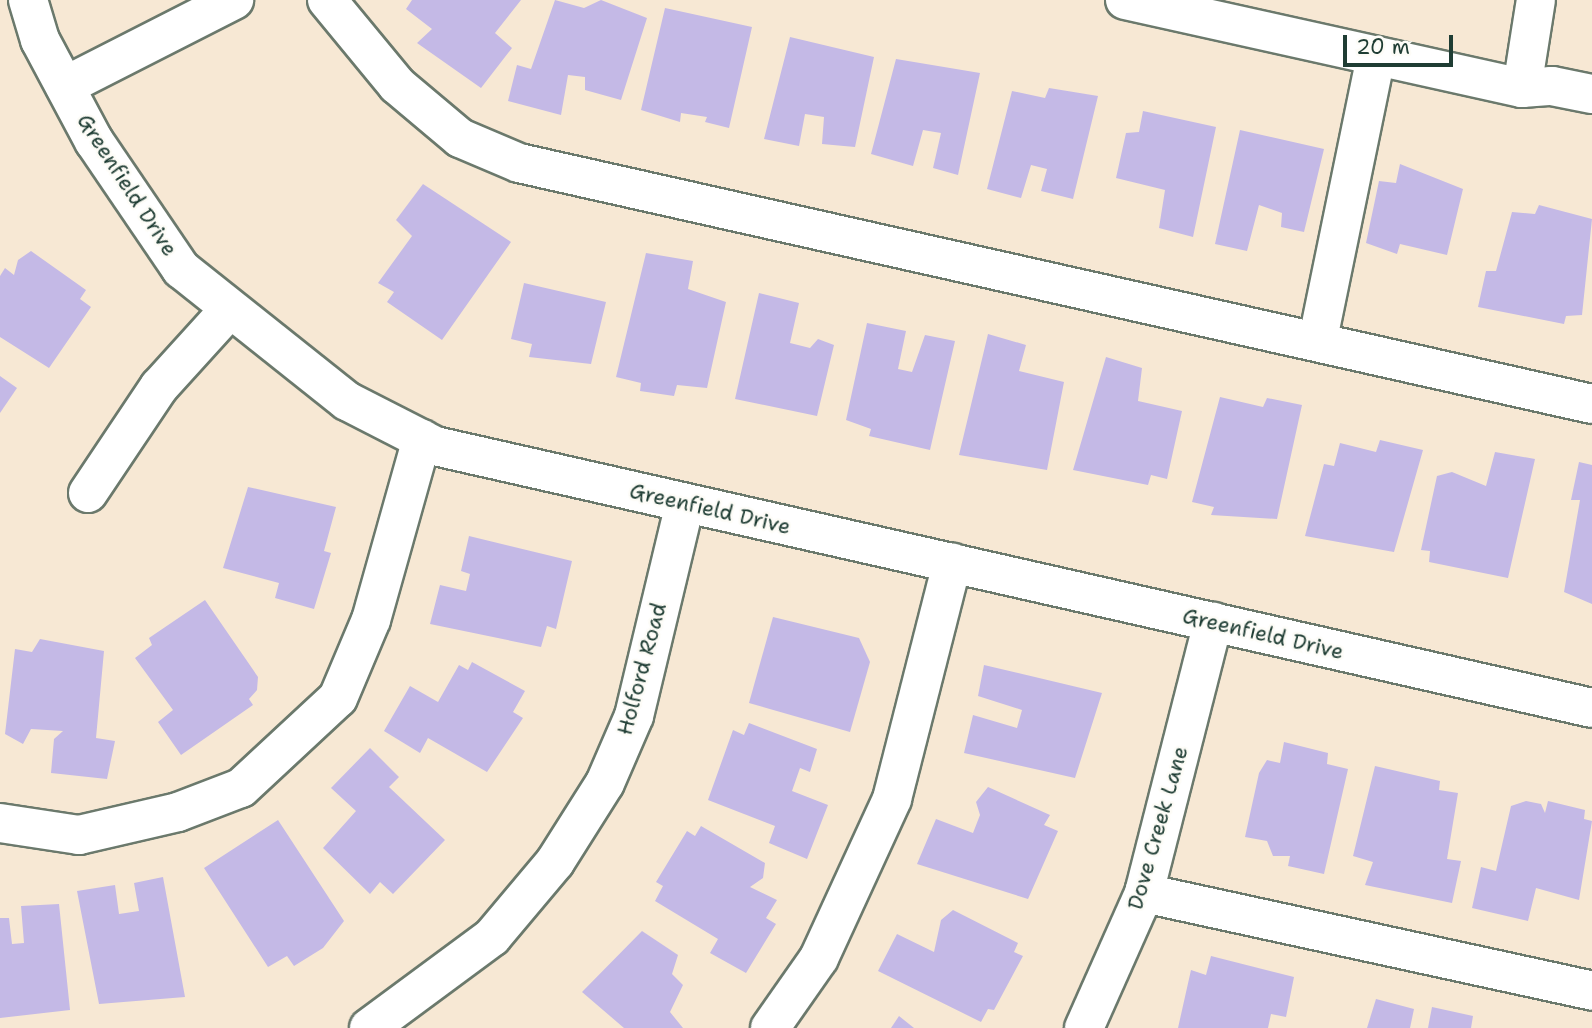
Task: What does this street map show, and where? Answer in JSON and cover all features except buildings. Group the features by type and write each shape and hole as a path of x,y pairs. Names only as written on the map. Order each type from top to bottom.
{"street":[{"name":"Greenfield Drive","path":"28,0 65,86 149,228 228,311 347,401 422,439 685,504 1592,708"},
{"path":"65,86 234,0"},
{"path":"327,0 397,86 460,138 519,163 1318,339 1592,404"},
{"path":"1522,88 1536,0"},
{"path":"1149,3 1522,88 1552,86 1592,94"},
{"path":"1318,339 1376,55"},
{"path":"88,493 159,387 228,311"},
{"path":"0,823 79,835 178,812 241,788 338,698 371,620 422,439"},
{"name":"Holford Road","path":"369,1028 492,937 555,862 606,783 634,716 685,504"},
{"path":"770,1028 819,958 892,799 952,564"},
{"name":"Dove Creek Lane","path":"1084,1028 1144,893 1213,622"},
{"path":"1144,893 1592,991"}]}
